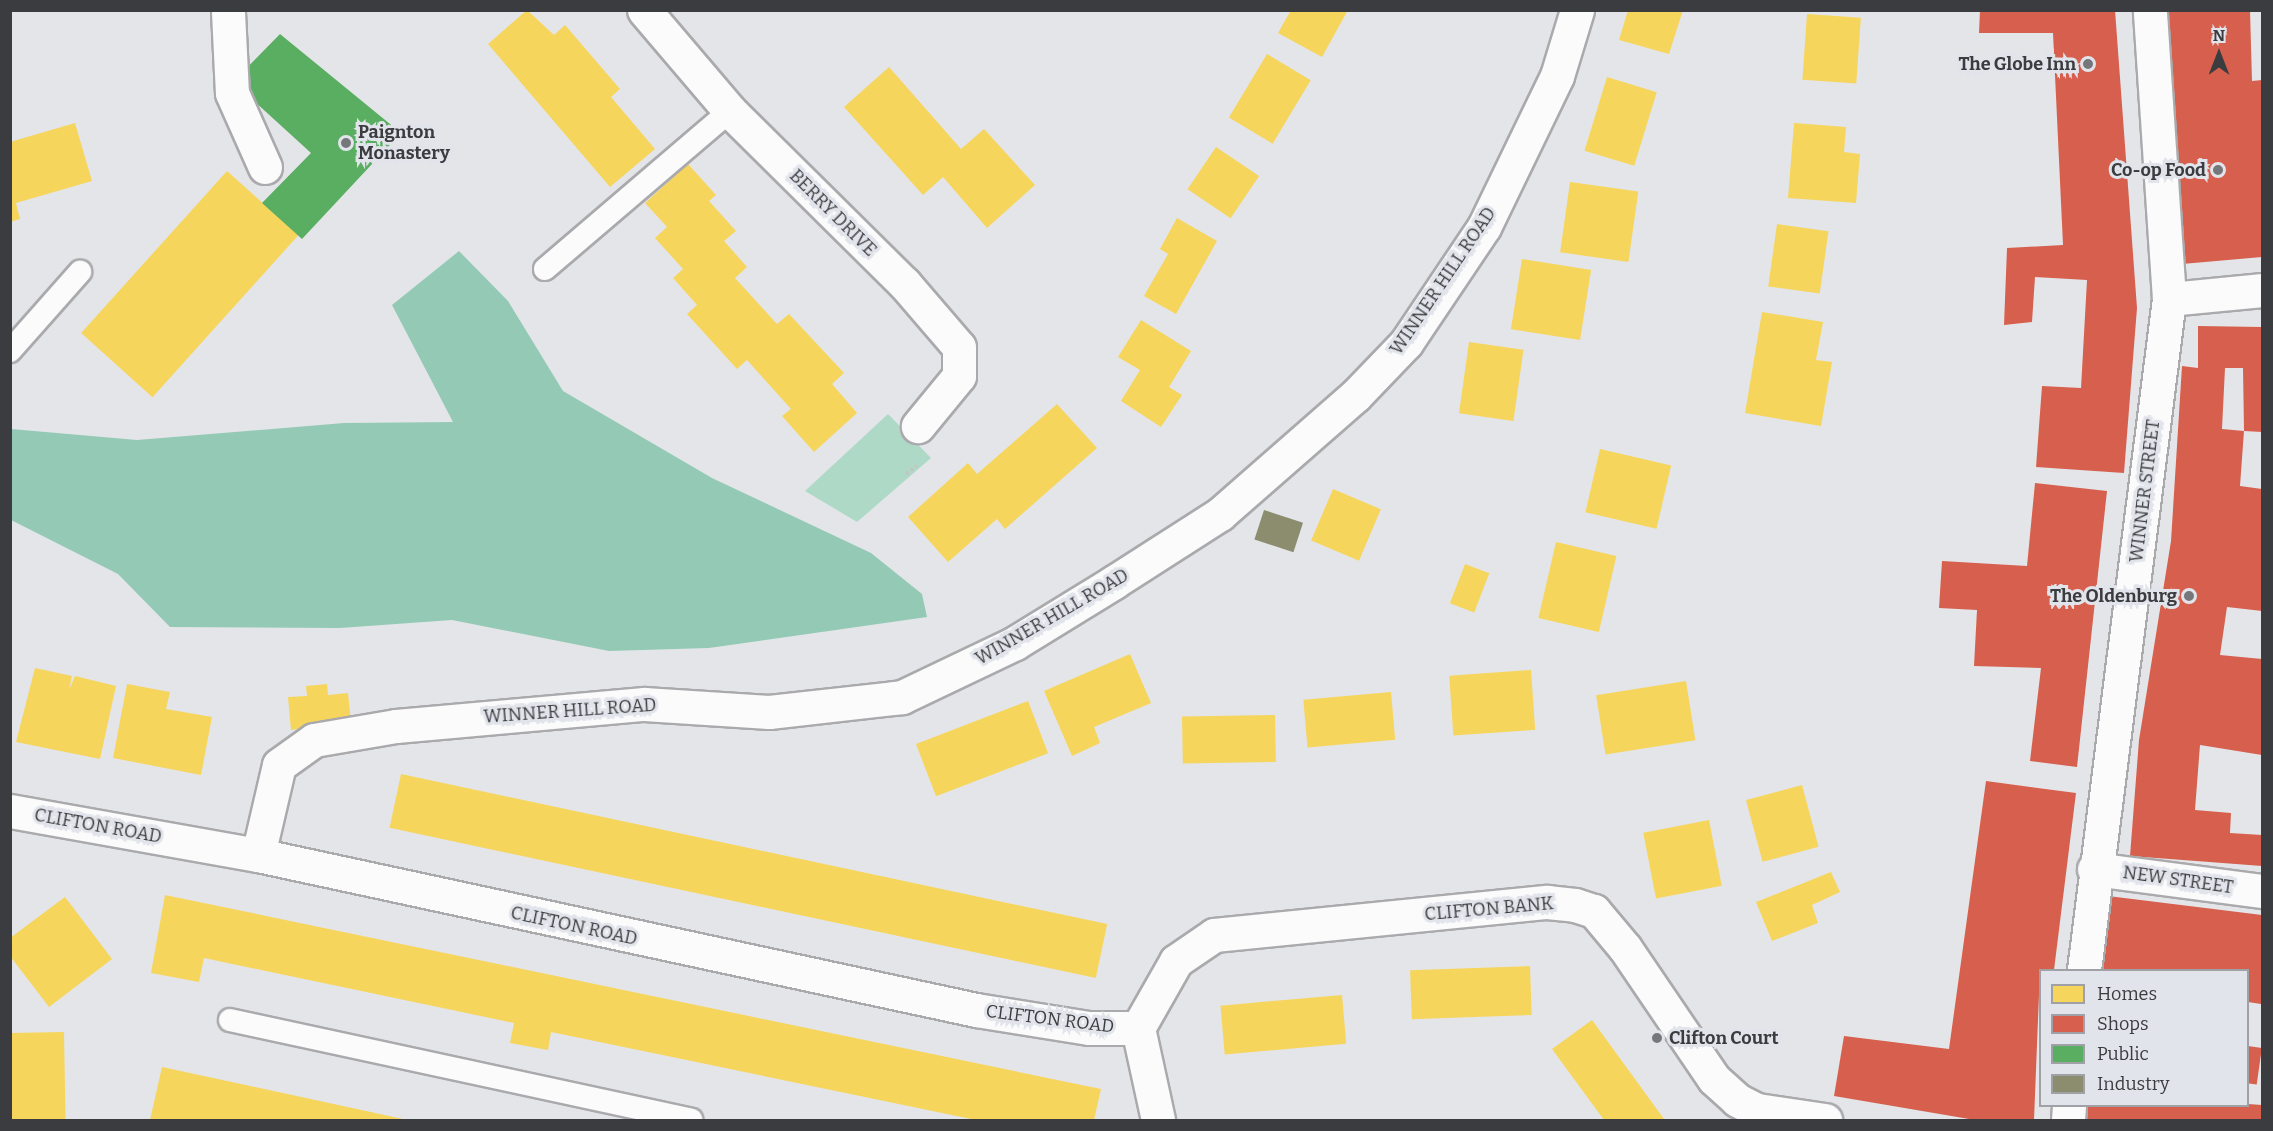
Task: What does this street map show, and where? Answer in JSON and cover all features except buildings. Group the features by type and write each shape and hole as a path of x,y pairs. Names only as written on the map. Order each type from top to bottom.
{"street":[{"name":"BERRY DRIVE","path":"644,10 730,111 904,283 959,347 959,376 918,426"},
{"name":"WINNER HILL ROAD","path":"258,855 279,765 314,740 396,726 644,704 769,712 902,697 1015,642 1114,582 1220,514 1355,396 1406,343 1484,227 1557,76 1577,10"},
{"name":"WINNER STREET","path":"2084,969 2094,868 2169,299 2150,10"},
{"path":"229,11 232,93 265,167"},
{"path":"2169,299 2262,290"},
{"name":"CLIFTON ROAD","path":"10,811 258,855 976,1010 1089,1028 1138,1028"},
{"name":"NEW STREET","path":"2094,868 2262,891"},
{"name":"CLIFTON BANK","path":"1138,1028 1176,962 1214,935 1547,902 1575,904 1594,911 1625,948 1714,1079 1741,1112 1824,1120"},
{"path":"1138,1028 1158,1120"}],"lane":[{"path":"545,269 730,111"},
{"path":"10,351 80,272"},
{"path":"230,1020 691,1120"}],"green space":[{"path":"459,251 508,301 563,391 712,478 871,553 922,594 927,617 709,648 609,651 452,620 340,628 170,627 118,574 11,520 11,429 137,440 344,423 453,422 392,305"},
{"path":"888,414 931,458 857,522 805,491"}],"place":[{"name":"The Globe Inn","path":"2088,64"},
{"name":"Paignton Monastery","path":"346,143"},
{"name":"Co-op Food","path":"2218,170"},
{"name":"The Oldenburg","path":"2189,596"},
{"name":"Clifton Court","path":"1657,1038"}]}
